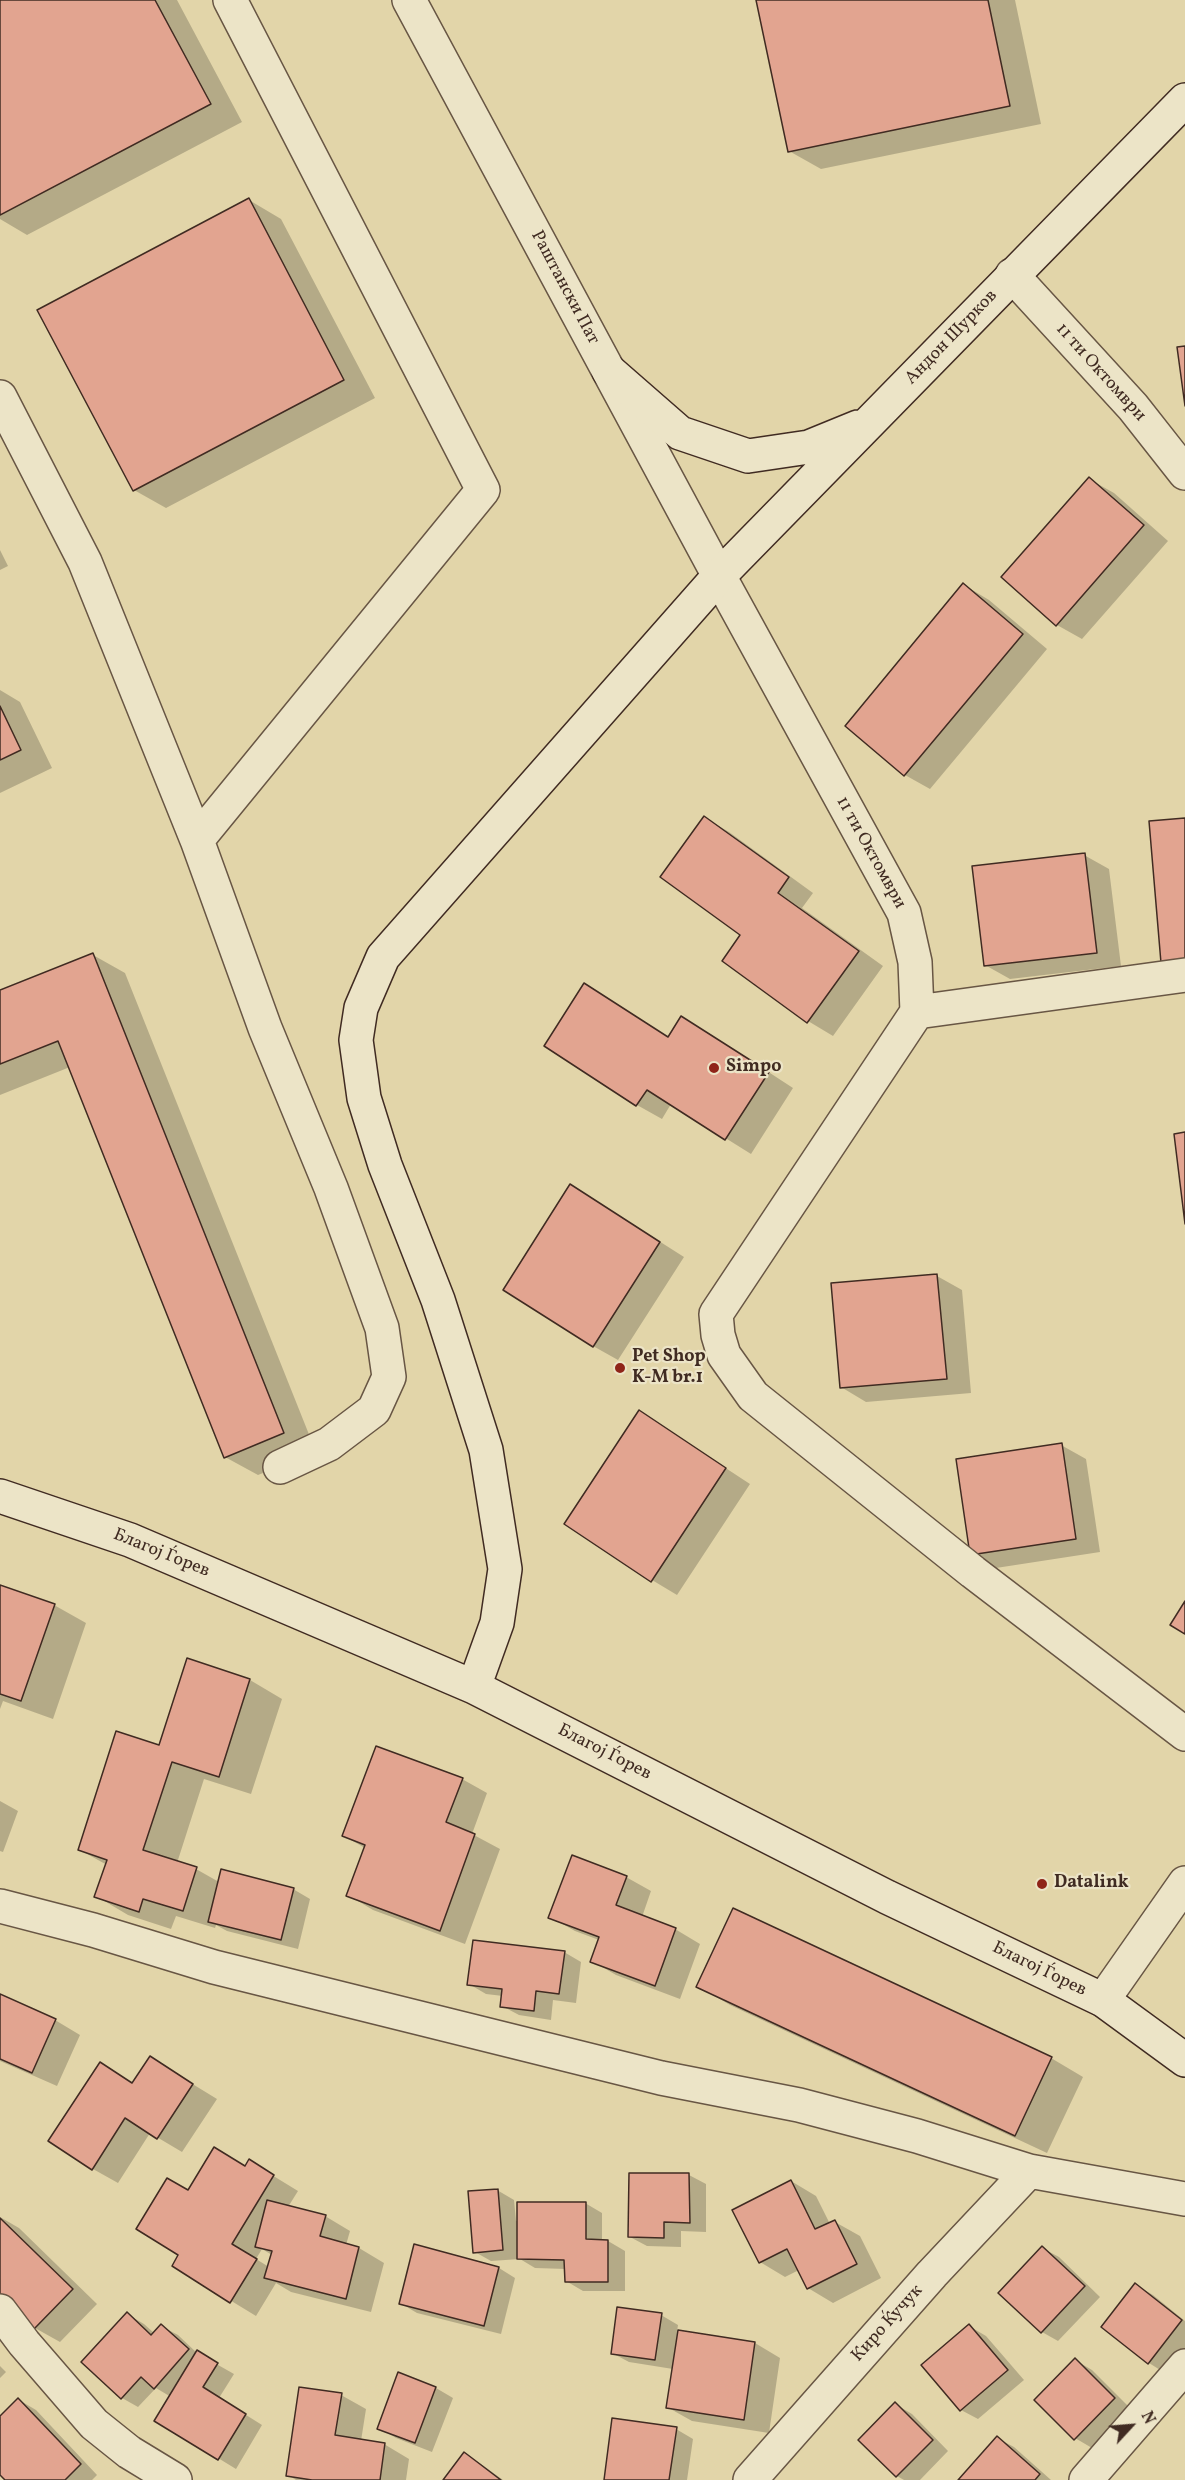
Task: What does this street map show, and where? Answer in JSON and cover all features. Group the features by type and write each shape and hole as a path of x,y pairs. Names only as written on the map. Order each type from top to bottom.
{"street":[{"path":"197,840 483,490 230,0"},
{"name":"Раштански Пат","path":"409,0 719,576"},
{"name":"Андон Шурков","path":"474,1686 497,1623 506,1569 488,1460 438,1300 385,1165 364,1098 356,1040 361,1008 383,957 719,576 1185,100"},
{"name":"11 ти Октомври","path":"1012,275 1133,407 1185,473"},
{"path":"609,371 680,433 748,456 809,447 872,420"},
{"path":"0,397 85,562 197,840 265,1028 332,1188 382,1328 389,1377 374,1410 330,1444 280,1467"},
{"name":"11 ти Октомври","path":"719,576 904,913 915,962 917,1012"},
{"path":"1185,975 917,1012 717,1314 718,1335 724,1355 753,1396 973,1572 1185,1734"},
{"name":"Благој Ѓорев","path":"0,1496 130,1540 474,1686 887,1897 1103,2000 1185,2060"},
{"path":"1103,2000 1185,1884"},
{"path":"0,1906 93,1930 214,1967 661,2078 799,2105 917,2136 1029,2171 1185,2199"},
{"name":"Киро Ќучук","path":"750,2480 933,2274 1029,2171"},
{"path":"0,2311 24,2343 94,2424 129,2452 175,2480"},
{"path":"1086,2480 1185,2366"}],"building":[{"path":"0,0 155,0 211,104 0,215"},
{"path":"756,0 988,0 1010,106 788,152"},
{"path":"249,198 344,380 133,491 37,310"},
{"path":"1185,346 1185,406 1177,347"},
{"path":"1089,477 1144,525 1056,626 1001,577"},
{"path":"963,583 1023,634 904,776 845,726"},
{"path":"0,706 21,750 0,760"},
{"path":"704,816 789,877 778,893 859,951 807,1023 722,961 740,935 660,877"},
{"path":"1185,818 1185,961 1161,963 1149,821"},
{"path":"1085,853 1097,953 984,966 972,866"},
{"path":"93,953 284,1433 224,1458 58,1041 0,1064 0,990"},
{"path":"584,983 668,1037 681,1016 769,1072 725,1140 647,1090 636,1106 544,1046"},
{"path":"1185,1132 1185,1224 1174,1134"},
{"path":"570,1184 660,1242 593,1347 503,1290"},
{"path":"937,1274 947,1379 840,1388 831,1283"},
{"path":"639,1410 726,1468 651,1582 564,1524"},
{"path":"1062,1443 1076,1539 970,1555 956,1459"},
{"path":"0,1585 55,1604 21,1701 0,1694"},
{"path":"1185,1601 1185,1634 1170,1625"},
{"path":"187,1658 250,1679 219,1777 172,1762 143,1850 197,1867 183,1911 143,1899 139,1912 94,1897 107,1860 78,1850 116,1731 159,1745"},
{"path":"376,1746 463,1778 446,1822 475,1834 440,1931 346,1896 365,1845 342,1836"},
{"path":"572,1855 627,1876 616,1905 676,1928 655,1986 590,1962 599,1937 548,1918"},
{"path":"221,1869 294,1888 281,1940 208,1922"},
{"path":"733,1908 1052,2057 1015,2136 696,1987"},
{"path":"473,1940 565,1951 559,1994 536,1991 534,2011 500,2007 502,1989 467,1985"},
{"path":"0,1994 56,2019 32,2073 0,2059"},
{"path":"150,2056 193,2084 157,2139 125,2118 92,2170 48,2141 100,2062 132,2083"},
{"path":"214,2147 245,2166 249,2159 274,2175 232,2244 257,2259 230,2303 172,2266 178,2255 136,2229 167,2178 188,2190"},
{"path":"629,2173 689,2173 690,2223 664,2222 664,2238 628,2237"},
{"path":"791,2180 815,2229 835,2220 857,2264 807,2289 787,2249 759,2263 732,2210"},
{"path":"498,2189 503,2250 473,2253 468,2191"},
{"path":"267,2200 326,2215 320,2236 359,2247 346,2299 264,2278 272,2251 255,2247"},
{"path":"517,2202 586,2202 586,2239 608,2240 608,2282 565,2282 564,2260 517,2259"},
{"path":"0,2218 73,2289 34,2329 0,2296"},
{"path":"414,2244 499,2267 484,2326 399,2304"},
{"path":"1042,2246 1085,2286 1041,2333 998,2293"},
{"path":"1135,2283 1182,2320 1148,2364 1101,2327"},
{"path":"617,2307 662,2313 655,2360 611,2354"},
{"path":"127,2312 151,2335 161,2324 189,2349 154,2389 141,2377 121,2399 81,2362"},
{"path":"969,2324 1008,2370 960,2411 921,2365"},
{"path":"678,2330 755,2342 744,2420 666,2408"},
{"path":"197,2350 218,2363 203,2387 246,2414 218,2460 154,2421"},
{"path":"1075,2358 1115,2398 1074,2440 1034,2400"},
{"path":"398,2372 436,2387 415,2443 377,2429"},
{"path":"299,2387 342,2393 335,2435 385,2443 380,2480 312,2480 286,2476"},
{"path":"18,2398 81,2464 65,2480 5,2480 0,2475 0,2416"},
{"path":"895,2402 933,2440 896,2477 858,2440"},
{"path":"612,2418 677,2427 669,2480 604,2480"},
{"path":"997,2436 1040,2474 1035,2480 958,2480"},
{"path":"464,2452 501,2480 443,2480"}],"place":[{"name":"Simpo","path":"714,1068"},
{"name":"Pet Shop K-M br.1","path":"620,1368"},
{"name":"Datalink","path":"1042,1884"}]}
